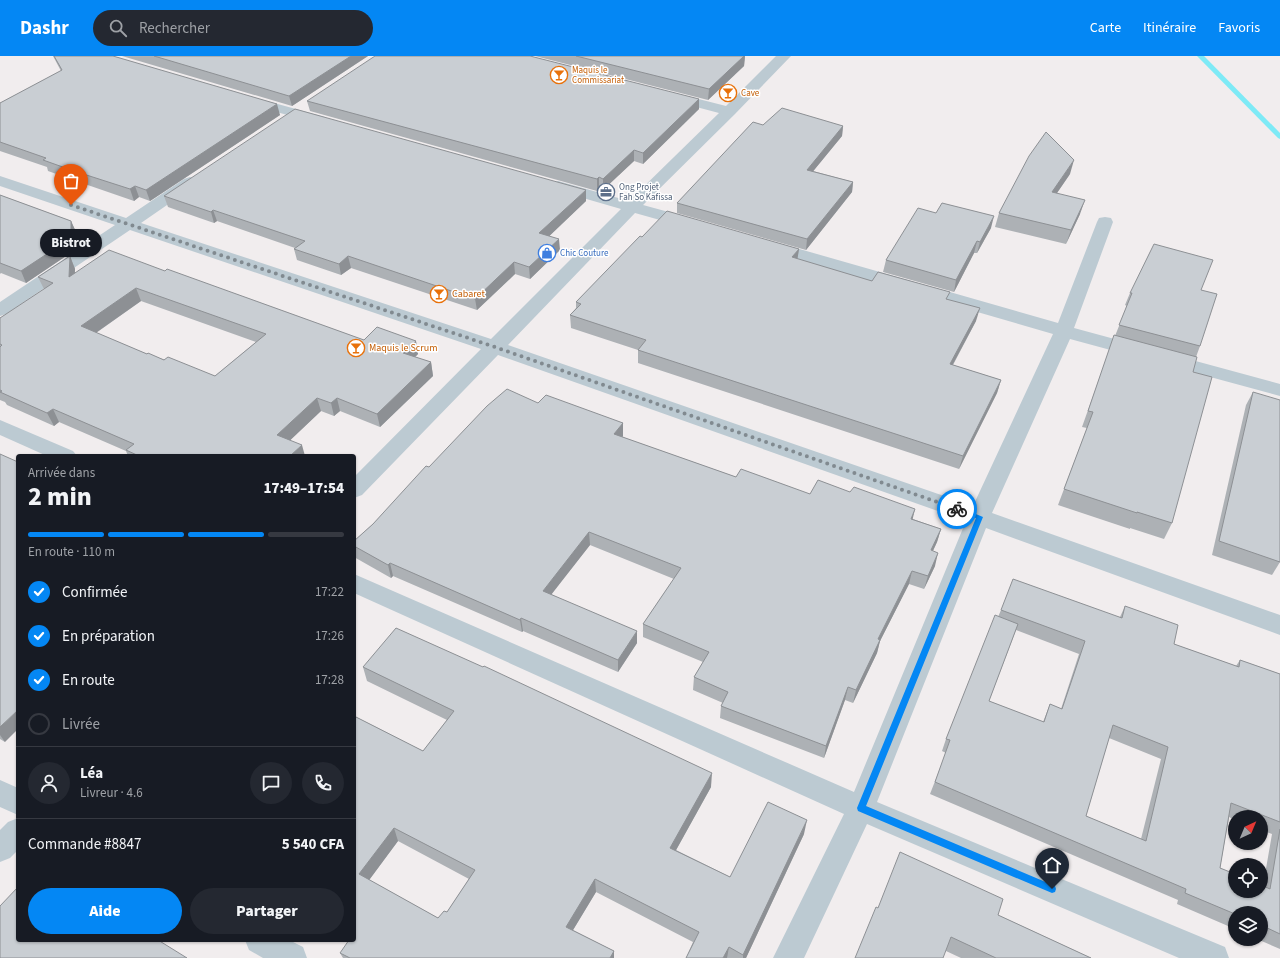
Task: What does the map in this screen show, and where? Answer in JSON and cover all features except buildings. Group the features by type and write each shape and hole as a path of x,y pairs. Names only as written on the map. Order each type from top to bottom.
{"street":[{"path":"356,488 632,206 730,111 784,56"},
{"path":"660,93 730,111"},
{"path":"232,94 332,123"},
{"path":"0,310 201,175"},
{"path":"0,181 495,347 979,517 1280,625"},
{"path":"540,181 708,228"},
{"path":"788,958 861,808 979,517 1064,331 1105,222"},
{"path":"754,242 1064,331 1280,390"},
{"path":"0,427 61,454"},
{"path":"356,584 861,808 1214,958"},
{"path":"0,792 16,802"},
{"path":"0,849 16,833"},
{"path":"264,942 292,958"}],"waterway":[{"path":"1200,56 1280,137"}],"way so far":[{"path":"71,205 495,347 957,509"}],"place":[{"name":"Maquis le Commissariat","path":"559,75"},
{"name":"Cave","path":"728,93"},
{"name":"Ong Projet Fah So Kafissa","path":"606,192"},
{"name":"Bistrot","path":"71,205"},
{"name":"Chic Couture","path":"547,253"},
{"name":"Cabaret","path":"439,294"},
{"name":"Maquis le Scrum","path":"356,348"}],"route":[{"path":"957,509 979,517 861,808 1052,889"}]}
